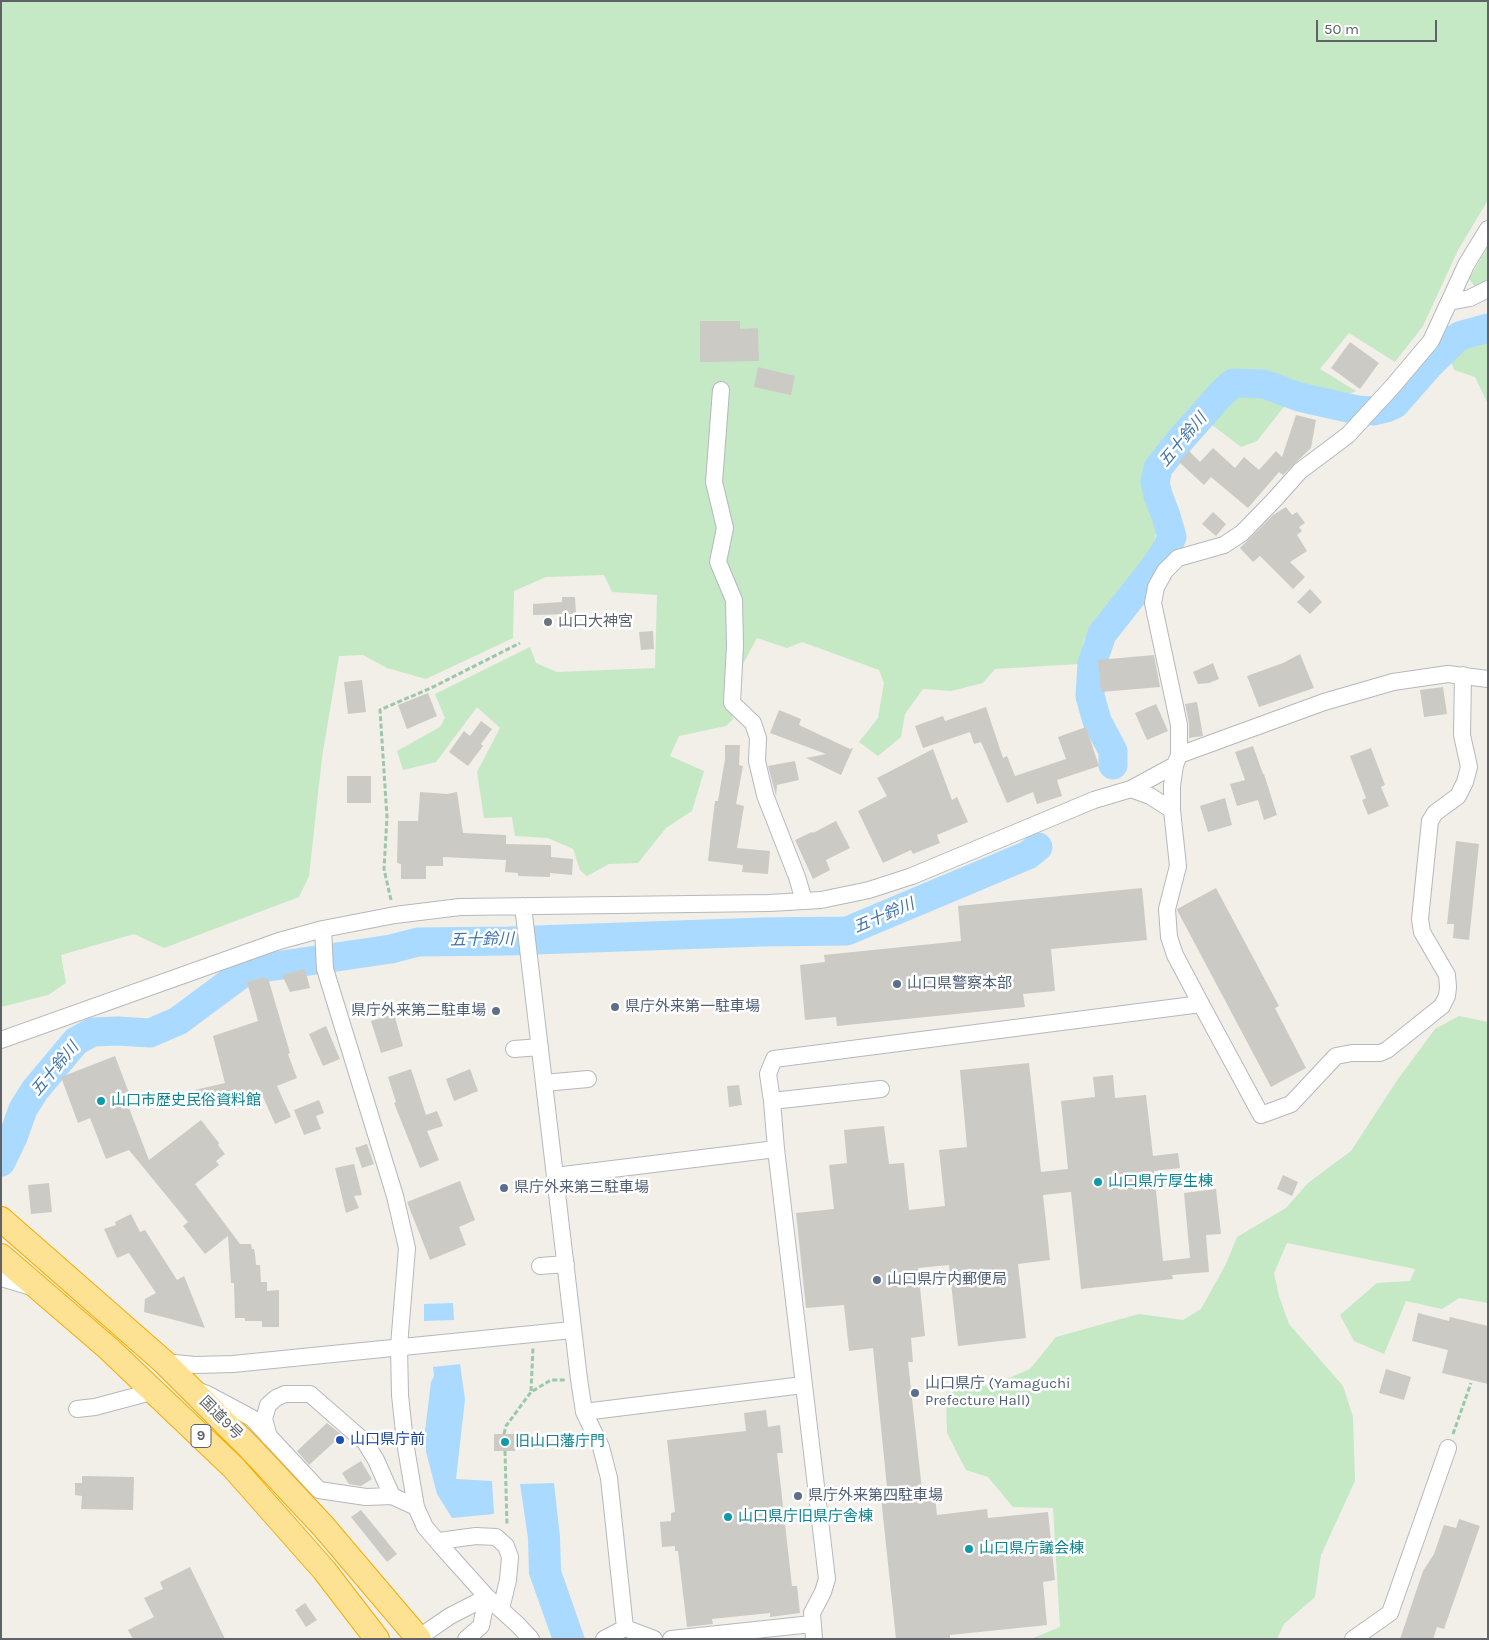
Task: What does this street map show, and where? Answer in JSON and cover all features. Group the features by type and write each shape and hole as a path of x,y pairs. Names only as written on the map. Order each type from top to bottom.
{"highway":[{"name":"国道9号","path":"1,1219 164,1362 250,1448 323,1526 418,1638"},
{"name":"国道9号","path":"1,1256 108,1348 234,1467 324,1570 377,1639"}],"street":[{"path":"1463,675 1462,735 1469,767 1466,782 1458,796 1435,813 1430,821 1420,919 1422,932 1447,975 1447,996 1442,1006 1387,1050 1380,1053 1352,1053 1336,1056 1292,1104 1261,1115 1175,955 1169,937 1167,909 1178,866 1172,810 1172,786 1177,760 1178,725 1153,603 1156,587 1165,571 1178,558 1224,545 1242,533 1300,471 1348,435 1431,341 1466,265 1488,229"},
{"path":"1449,302 1470,298 1488,288"},
{"path":"720,390 714,482 725,528 718,562 734,600 735,645 732,703 752,723 758,738 757,761 765,795 797,877 804,901"},
{"path":"1,1040 279,941 323,936 395,915 460,907 769,903 821,900 869,890 912,876 1094,800 1131,789 1177,760 1324,702 1393,682 1448,674 1488,679"},
{"path":"1131,789 1150,796 1172,810"},
{"path":"523,906 532,969 572,1330 584,1412 601,1447 609,1478 625,1628"},
{"path":"323,936 325,969 395,1196 407,1248 399,1346 400,1395 416,1507 425,1527 487,1597 517,1624 530,1639"},
{"path":"671,1639 813,1632 812,1613 823,1592 827,1579 768,1074 774,1059 1201,1004"},
{"path":"514,1049 540,1047"},
{"path":"544,1083 588,1079"},
{"path":"772,1101 881,1089"},
{"path":"555,1176 776,1149"},
{"path":"540,1266 566,1264"},
{"path":"1,1278 39,1289"},
{"path":"164,1362 195,1365 233,1364 572,1330"},
{"path":"584,1412 803,1385"},
{"path":"192,1390 208,1394 252,1418 319,1490 366,1497 392,1496 416,1507"},
{"path":"77,1410 155,1391"},
{"path":"270,1439 264,1419 268,1405 276,1398 285,1394 310,1394 365,1442 376,1460 392,1496"},
{"path":"1353,1639 1390,1613 1448,1448"},
{"path":"438,1541 476,1536 496,1537 506,1546 510,1557 508,1580 501,1609"},
{"path":"418,1638 450,1616 487,1597"},
{"path":"466,1639 481,1626 487,1597"},
{"path":"604,1639 625,1628 654,1639"}],"path":[{"path":"395,915 384,869 387,817 380,710 433,687 520,642"},
{"path":"531,1392 534,1334"},
{"path":"504,1434 506,1426 531,1392 551,1380 579,1379"},
{"path":"1448,1448 1471,1383"},
{"path":"505,1451 508,1537 506,1546"}],"green space":[{"path":"1,1 1488,1 1488,200 1458,250 1423,326 1395,362 1349,333 1320,369 1356,391 1340,398 1298,389 1257,441 1241,447 1194,411 1155,459 1146,489 1158,521 1153,549 1103,611 1084,640 1079,664 995,669 983,683 951,691 923,689 905,714 901,737 878,756 859,742 878,718 884,683 879,670 802,642 787,648 757,638 729,690 733,719 726,726 679,736 670,756 704,771 692,811 666,828 638,863 609,864 587,876 580,870 573,849 548,838 515,836 512,817 484,818 477,772 500,728 477,707 436,762 403,770 397,751 440,727 445,718 435,694 530,647 536,663 557,672 655,668 657,595 612,592 604,575 546,577 514,591 513,638 426,679 387,668 363,655 339,656 322,757 309,876 299,897 164,948 134,934 61,955 66,983 48,995 1,1007"},
{"path":"1488,247 1488,281 1477,289 1469,279"},
{"path":"1488,338 1488,404 1475,377 1454,370 1449,356 1468,343"},
{"path":"1459,1016 1488,1022 1488,1303 1459,1298 1442,1309 1406,1301 1384,1354 1354,1341 1340,1315 1377,1283 1410,1281 1415,1269 1287,1243 1274,1273 1279,1296 1289,1324 1343,1386 1353,1417 1355,1481 1321,1555 1315,1597 1284,1624 1277,1639 1031,1639 1060,1627 1053,1508 1013,1507 988,1477 966,1470 947,1433 946,1393 995,1384 1030,1369 1056,1337 1139,1314 1183,1320 1201,1309 1226,1264 1237,1237 1286,1208 1308,1183 1351,1151 1398,1079 1435,1029"}],"water":[{"path":"453,1303 454,1320 424,1321 424,1304"},
{"path":"460,1364 465,1399 456,1479 492,1481 494,1514 452,1518 437,1494 426,1452 425,1431 431,1382 434,1376 433,1367"},
{"path":"554,1483 560,1537 561,1570 585,1639 552,1639 529,1574 528,1538 520,1484"}],"building":[{"path":"700,321 740,321 740,329 758,328 759,361 700,362"},
{"path":"1350,342 1379,363 1360,389 1331,368"},
{"path":"758,367 795,376 791,395 754,387"},
{"path":"1296,415 1316,420 1311,448 1283,475 1279,472 1248,508 1211,477 1204,485 1179,462 1189,451 1200,462 1213,448 1235,468 1244,457 1259,470 1276,451 1282,457"},
{"path":"1286,507 1292,515 1297,512 1305,523 1299,527 1302,531 1297,535 1307,551 1290,562 1305,577 1293,589 1260,556 1253,562 1240,548 1273,515"},
{"path":"1213,512 1226,524 1216,536 1202,524"},
{"path":"1310,589 1322,602 1310,614 1297,602"},
{"path":"562,597 575,597 576,614 533,615 533,604 562,602"},
{"path":"653,631 654,649 641,650 639,632"},
{"path":"1300,654 1314,688 1259,707 1247,676 1283,663"},
{"path":"1154,655 1160,687 1101,692 1098,660"},
{"path":"1213,663 1219,679 1209,683 1198,684 1193,672"},
{"path":"362,680 366,712 348,714 344,682"},
{"path":"1443,687 1447,714 1424,717 1420,690"},
{"path":"428,693 437,716 407,729 398,705"},
{"path":"1197,702 1203,736 1189,738 1189,723 1185,704"},
{"path":"1156,704 1168,731 1147,740 1135,713"},
{"path":"986,707 1003,758 1007,756 1015,776 1066,759 1058,737 1086,727 1099,766 1057,780 1062,796 1037,804 1033,792 1007,803 981,742 974,744 970,732 923,748 915,726 943,716 945,721"},
{"path":"779,710 801,719 799,725 850,749 853,748 841,775 806,758 826,754 770,733"},
{"path":"481,721 492,729 481,744 483,746 468,766 449,752 464,731 470,736"},
{"path":"725,745 740,745 739,765 743,766 736,804 744,806 737,848 770,851 768,874 742,872 743,865 708,861 715,801 718,801 725,759"},
{"path":"1253,746 1277,815 1264,820 1258,800 1237,806 1230,784 1245,780 1235,752"},
{"path":"1371,748 1385,785 1381,787 1389,806 1368,815 1362,800 1366,798 1350,756"},
{"path":"933,749 952,800 957,797 968,822 937,835 940,843 913,854 911,850 883,863 858,811 887,796 877,778"},
{"path":"795,761 799,780 777,785 776,796 768,766"},
{"path":"347,776 371,776 371,803 347,803"},
{"path":"420,792 447,794 457,792 463,833 506,835 506,844 551,845 551,857 573,859 572,875 550,873 550,877 518,876 518,873 505,872 506,860 443,857 443,866 426,866 426,879 401,879 401,864 397,863 398,821 418,821"},
{"path":"1225,798 1232,825 1208,832 1200,806"},
{"path":"836,821 850,848 826,860 830,870 813,879 795,840"},
{"path":"1456,841 1479,844 1469,940 1453,938 1454,924 1447,924"},
{"path":"1142,888 1147,940 1051,949 1055,991 1023,994 1025,1007 837,1026 836,1017 805,1020 800,965 825,962 824,955 961,941 958,906"},
{"path":"1216,888 1279,1006 1275,1008 1306,1068 1271,1087 1177,910"},
{"path":"305,969 310,988 290,992 282,975"},
{"path":"265,977 265,979 268,978 290,1053 288,1054 297,1078 277,1086 291,1117 275,1124 260,1090 223,1103 200,1108 195,1090 225,1083 213,1036 258,1021 247,982"},
{"path":"394,1014 403,1046 381,1053 371,1021"},
{"path":"326,1026 340,1059 323,1066 309,1034"},
{"path":"115,1056 129,1093 124,1095 149,1160 201,1120 219,1143 218,1145 225,1154 216,1161 219,1165 195,1184 240,1244 251,1244 252,1249 254,1249 256,1265 260,1265 261,1282 267,1282 267,1291 279,1290 279,1327 262,1327 262,1321 245,1321 245,1318 235,1318 234,1283 231,1283 228,1236 205,1254 183,1226 188,1222 129,1150 106,1159 90,1118 78,1123 61,1077"},
{"path":"1029,1063 1041,1172 1068,1169 1061,1101 1095,1097 1093,1077 1113,1075 1115,1098 1146,1095 1153,1156 1178,1153 1180,1168 1154,1171 1163,1261 1190,1258 1184,1193 1216,1189 1221,1234 1206,1235 1209,1272 1172,1275 1173,1279 1081,1289 1071,1192 1043,1195 1050,1260 1018,1264 1026,1338 958,1346 949,1265 918,1268 925,1336 911,1338 913,1362 908,1362 922,1490 934,1488 937,1515 987,1509 988,1518 1048,1512 1055,1580 1043,1582 1047,1625 950,1635 950,1639 896,1639 880,1488 887,1487 873,1348 849,1351 844,1305 806,1308 796,1213 834,1209 829,1165 847,1163 844,1130 884,1126 889,1164 904,1163 909,1210 945,1206 939,1150 967,1147 960,1070"},
{"path":"411,1069 426,1115 437,1111 443,1126 427,1131 439,1160 420,1168 394,1103 396,1102 388,1077"},
{"path":"470,1069 478,1091 454,1101 446,1079"},
{"path":"739,1085 742,1105 729,1107 727,1086"},
{"path":"319,1100 324,1113 316,1116 321,1129 304,1135 294,1110"},
{"path":"367,1144 374,1164 362,1168 355,1148"},
{"path":"354,1164 362,1195 354,1196 359,1208 346,1213 335,1168"},
{"path":"1283,1175 1298,1182 1292,1196 1277,1189"},
{"path":"460,1181 475,1220 459,1227 466,1245 430,1260 407,1202"},
{"path":"49,1183 52,1212 31,1214 28,1185"},
{"path":"131,1214 140,1232 145,1230 177,1280 184,1276 205,1328 144,1312 145,1299 156,1293 129,1253 117,1258 104,1229 116,1225 115,1222"},
{"path":"1418,1313 1449,1321 1450,1317 1488,1326 1488,1384 1442,1373 1448,1350 1412,1341"},
{"path":"1386,1369 1411,1377 1404,1400 1379,1393"},
{"name":"山口県庁旧県庁舎棟","path":"766,1410 768,1427 780,1425 783,1453 777,1453 792,1586 797,1586 800,1613 770,1617 770,1613 712,1619 713,1624 687,1627 678,1551 675,1551 675,1546 662,1547 660,1522 671,1521 671,1513 675,1512 667,1440 746,1431 744,1413"},
{"path":"327,1423 342,1435 309,1465 297,1451"},
{"name":"旧山口藩庁門","path":"494,1434 515,1434 515,1451 494,1451"},
{"path":"361,1461 372,1479 361,1486 349,1484 342,1473"},
{"path":"82,1476 134,1477 133,1510 81,1509 82,1496 75,1495 75,1483 82,1483"},
{"path":"361,1510 397,1554 387,1562 351,1517"},
{"path":"1459,1519 1480,1526 1444,1629 1437,1627 1433,1639 1400,1639 1423,1571 1434,1554 1444,1525 1456,1528"},
{"path":"190,1567 225,1639 133,1639 128,1630 154,1617 144,1598 163,1589 160,1582"},
{"path":"305,1603 317,1620 306,1627 295,1610"}],"waterway":[{"name":"五十鈴川","path":"1113,765 1113,751 1097,721 1090,696 1092,664 1102,634 1154,568 1172,537 1155,482 1158,468 1182,438 1233,383 1264,384 1299,397 1357,410 1374,411 1386,408 1395,404 1431,363 1459,336 1488,328"},
{"name":"五十鈴川","path":"1,1162 23,1109 35,1090 76,1041 93,1032 150,1033 178,1021 240,975 255,969 391,949 418,942 847,931 1028,855 1038,847"}],"place":[{"name":"山口大神宮","path":"548,622"},
{"name":"山口県警察本部","path":"897,984"},
{"name":"県庁外来第一駐車場","path":"615,1007"},
{"name":"県庁外来第二駐車場","path":"496,1011"},
{"name":"山口市歴史民俗資料館","path":"101,1101"},
{"name":"山口県庁厚生棟","path":"1098,1182"},
{"name":"県庁外来第三駐車場","path":"504,1188"},
{"name":"山口県庁内郵便局","path":"877,1280"},
{"name":"山口県庁 (Yamaguchi Prefecture Hall)","path":"915,1393"},
{"name":"山口県庁前","path":"340,1440"},
{"name":"旧山口藩庁門","path":"505,1442"},
{"name":"県庁外来第四駐車場","path":"798,1496"},
{"name":"山口県庁旧県庁舎棟","path":"728,1517"},
{"name":"山口県庁議会棟","path":"969,1549"}]}
